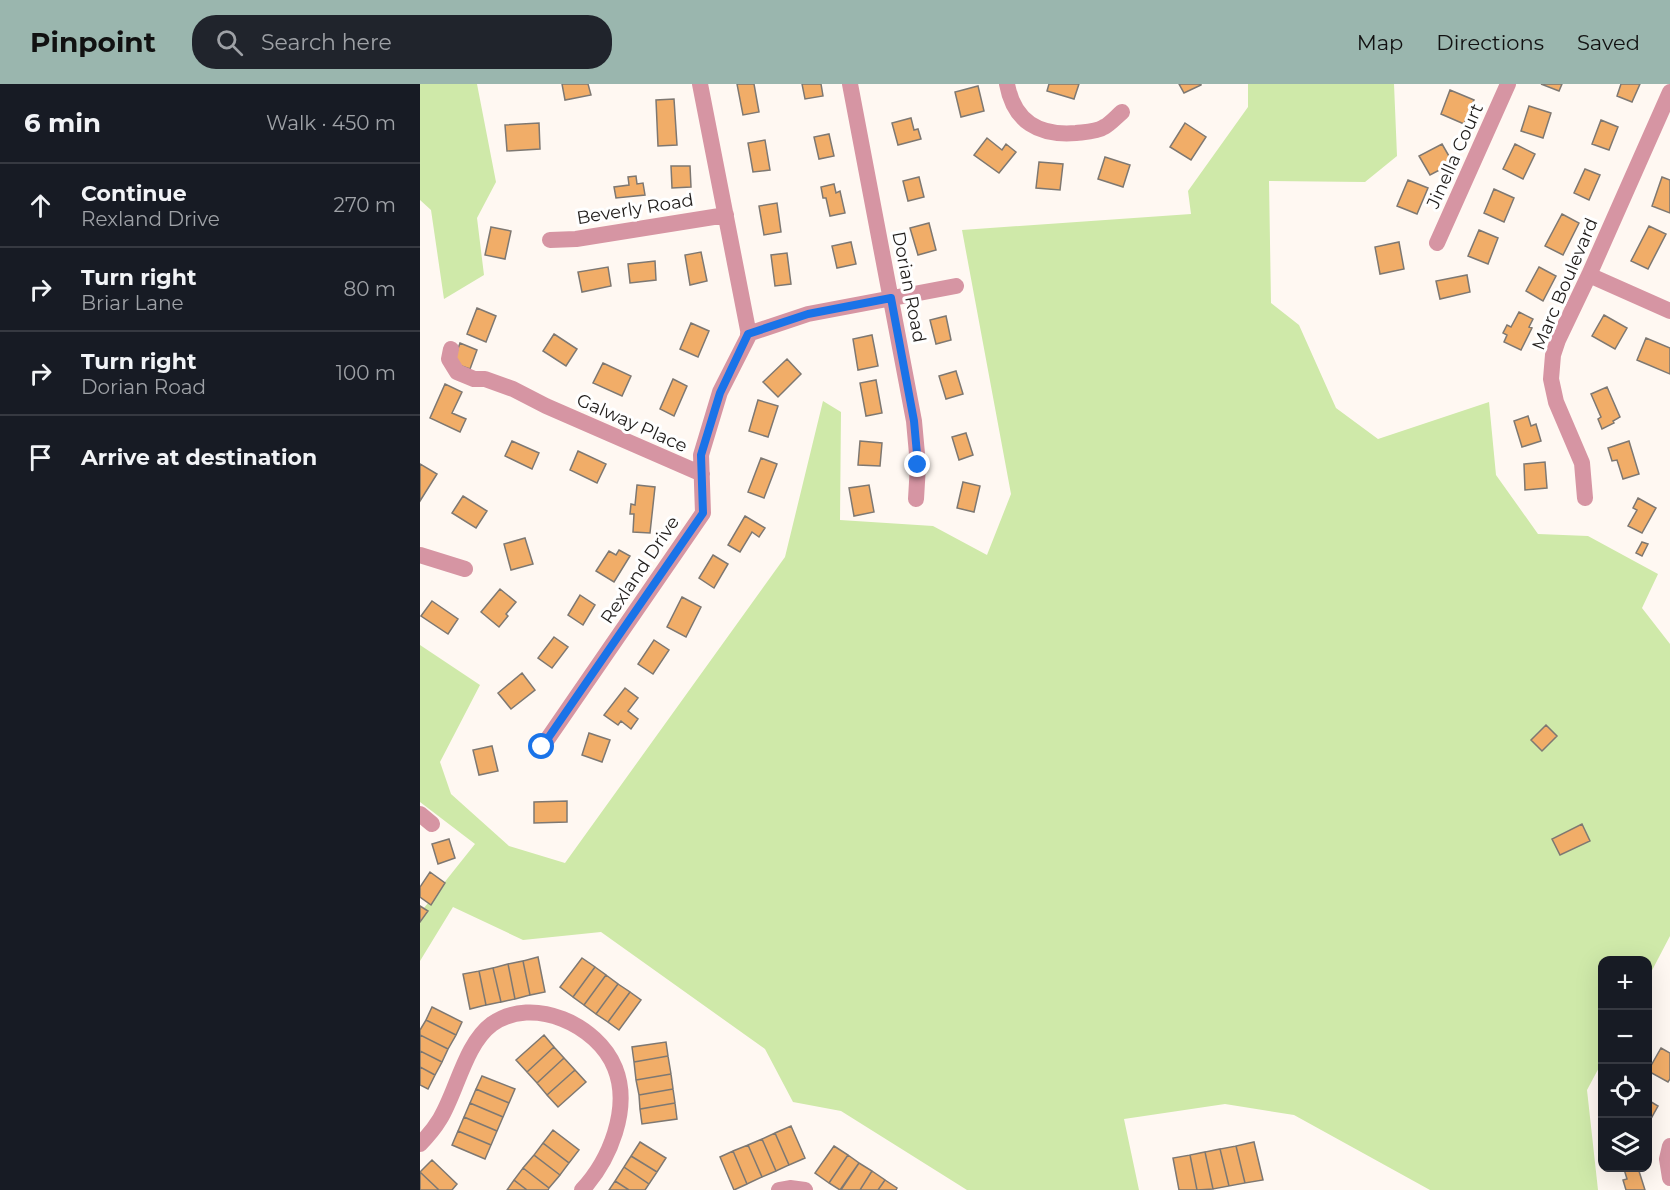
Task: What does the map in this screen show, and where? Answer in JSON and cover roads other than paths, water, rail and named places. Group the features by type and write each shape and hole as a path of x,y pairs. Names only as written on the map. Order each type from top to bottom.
{"street":[{"path":"700,84 748,334 808,314 956,286"},
{"name":"Dorian Road","path":"850,84 914,421 918,465 916,499"},
{"path":"1007,84 1012,101 1020,115 1032,125 1046,132 1070,134 1102,129 1122,112"},
{"name":"Jinella Court","path":"1437,243 1508,84"},
{"name":"Marc Boulevard","path":"1585,498 1582,463 1556,402 1551,379 1551,363 1558,340 1670,92"},
{"name":"Beverly Road","path":"550,240 726,215"},
{"path":"1589,275 1670,311"},
{"name":"Rexland Drive","path":"542,747 703,513 701,455 720,393 748,334"},
{"name":"Galway Place","path":"451,349 450,359 457,372 513,389 546,406 702,474"},
{"path":"420,555 465,569"},
{"path":"420,1144 441,1119 481,1034 493,1024 507,1017 542,1013 565,1020 591,1037 608,1054 618,1076 619,1118 609,1150 591,1181 582,1190"},
{"path":"1670,1146 1667,1159 1670,1178"},
{"path":"780,1190 790,1188 806,1190"}]}
